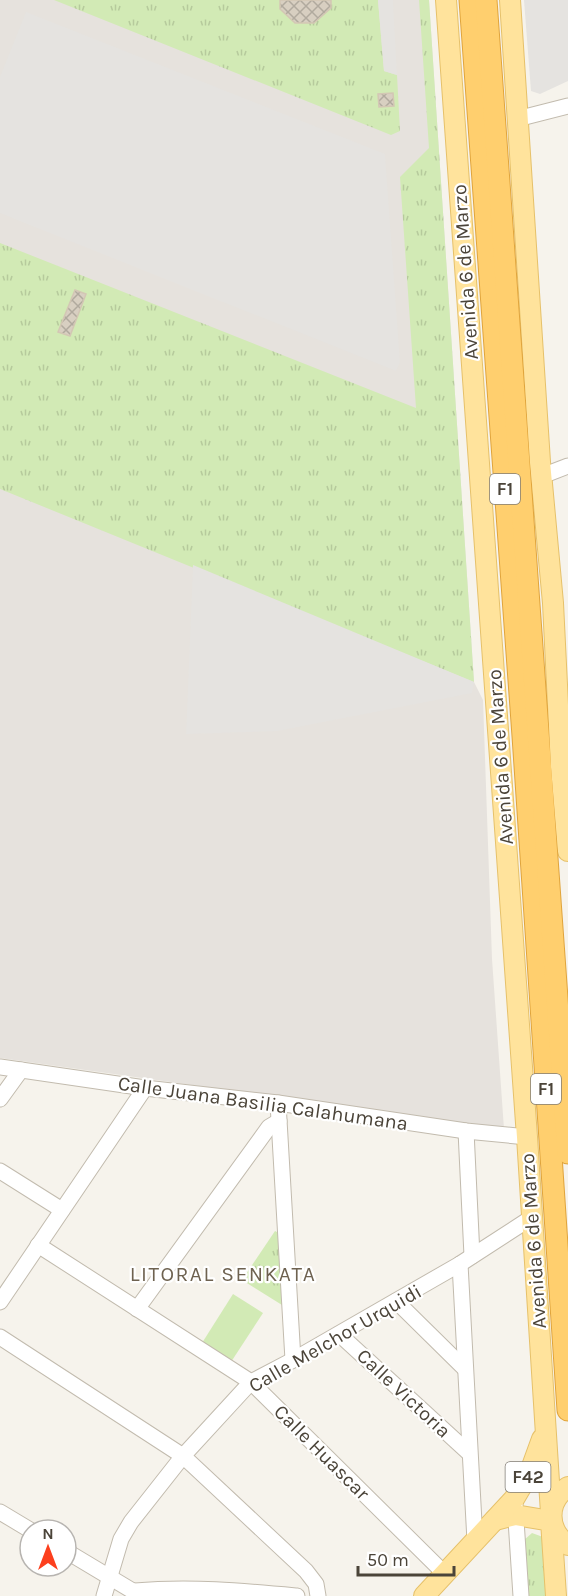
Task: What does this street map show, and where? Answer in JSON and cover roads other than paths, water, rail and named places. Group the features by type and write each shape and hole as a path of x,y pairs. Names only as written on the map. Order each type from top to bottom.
{"highway":[{"name":"Avenida 6 de Marzo","path":"470,0 522,724 567,1402"},
{"name":"Avenida 6 de Marzo","path":"486,0 568,1154"}],"main road":[{"name":"Avenida 6 de Marzo","path":"446,0 556,1596"},
{"path":"510,0 542,476 564,729 568,851"},
{"name":"F42","path":"424,1596 495,1521 515,1507 538,1455 544,1425"},
{"path":"568,1487 555,1499 551,1517 557,1535 568,1545"},
{"path":"515,1507 551,1517"}],"street":[{"path":"517,118 568,106"},
{"path":"517,118 568,115"},
{"path":"542,476 568,466"},
{"name":"Calle Juana Basilia Calahumana","path":"0,1067 145,1088 278,1103 466,1131 526,1137"},
{"path":"0,1099 21,1070"},
{"path":"2,1293 63,1210 145,1088"},
{"path":"278,1103 293,1360"},
{"path":"137,1309 269,1127 279,1121"},
{"path":"466,1131 464,1368 475,1541"},
{"path":"0,1171 63,1210"},
{"name":"Calle Melchor Urquidi","path":"104,1596 122,1539 131,1522 183,1456 251,1382 466,1260 531,1218"},
{"name":"Calle Huascar","path":"38,1245 251,1382 445,1574"},
{"path":"396,1301 464,1368"},
{"name":"Calle Victoria","path":"339,1334 469,1452"},
{"path":"0,1337 183,1456 306,1571 315,1584 318,1596"},
{"path":"515,1507 521,1596"},
{"path":"0,1512 18,1523"},
{"path":"78,1558 138,1594 168,1588 215,1589 297,1596"}],"district":[{"name":"LITORAL SENKATA","path":"223,1274"}]}
